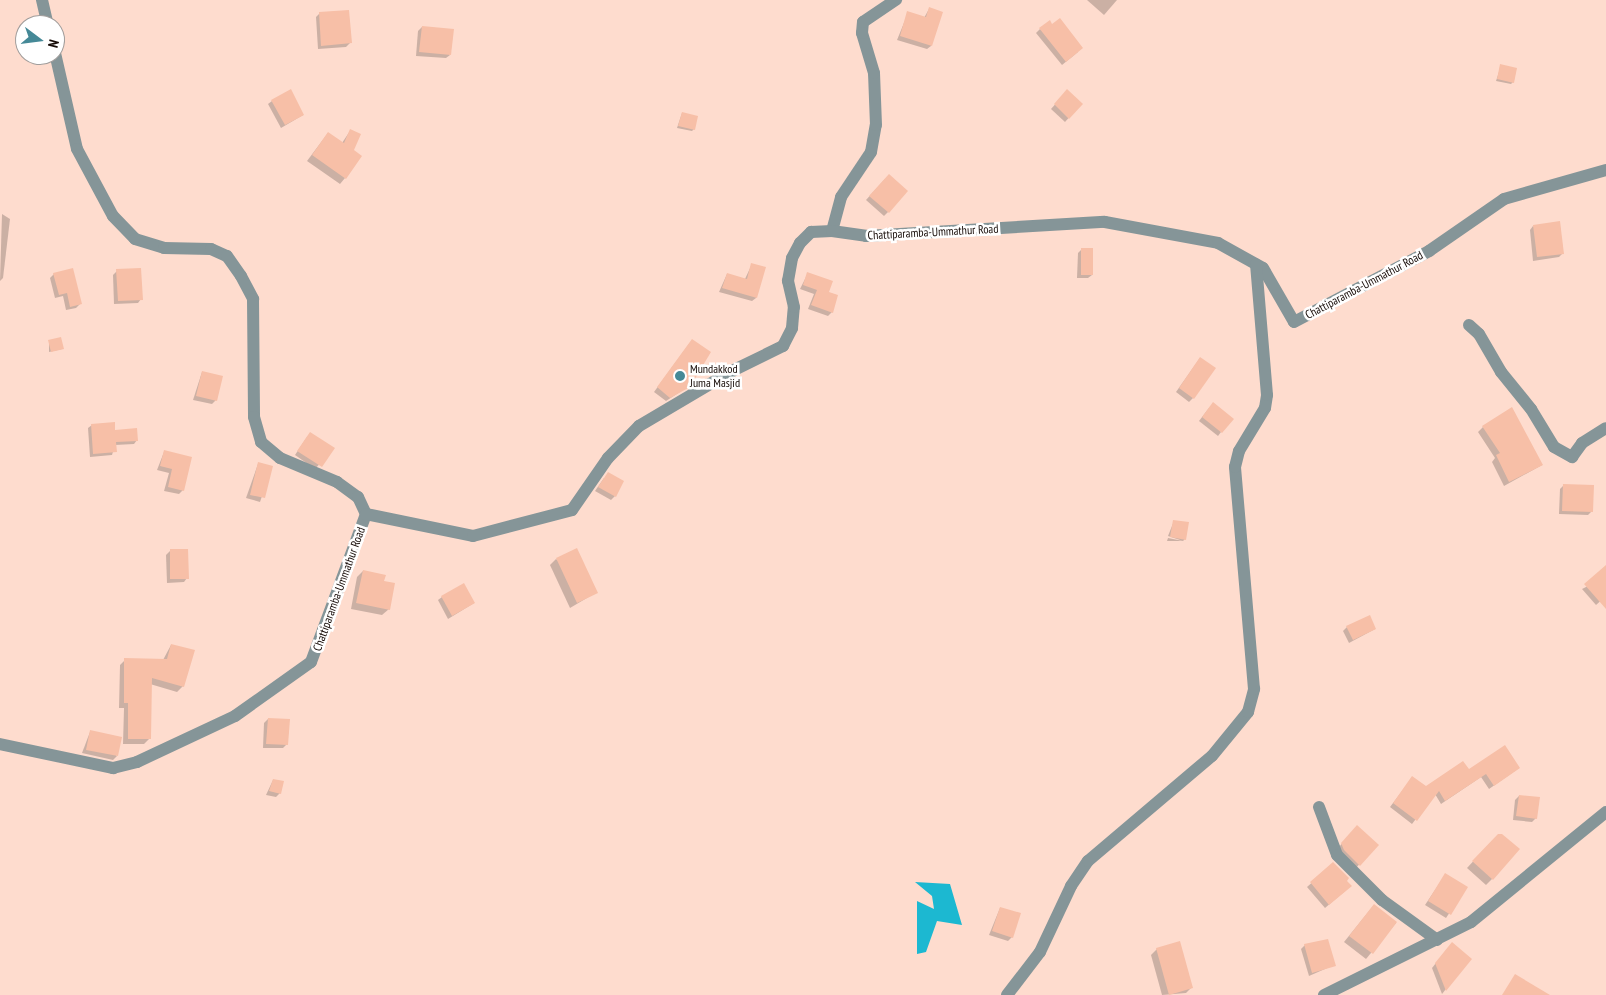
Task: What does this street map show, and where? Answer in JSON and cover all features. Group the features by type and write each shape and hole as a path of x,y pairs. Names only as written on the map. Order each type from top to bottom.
{"street":[{"path":"42,0 46,15"},
{"path":"832,231 841,197 871,152 876,125 874,73 862,33 863,22 896,0"},
{"path":"58,65 77,149 113,216 135,239 164,248 211,249 227,256 241,276 253,299 254,417 262,442 280,458 337,482 358,497 366,514"},
{"name":"Chattiparamba-Ummathur Road","path":"0,744 113,768 137,762 235,716 311,662 366,514 473,536 572,510 608,458 639,426 732,371 783,346 792,328 794,308 788,281 792,258 800,243 811,232 832,231 866,236 1105,222 1218,243 1263,268 1294,322 1429,251 1504,199 1606,170"},
{"path":"1007,995 1040,952 1071,886 1088,861 1212,756 1248,712 1254,690 1235,467 1239,452 1265,408 1267,395 1256,264"},
{"path":"1469,324 1480,334 1501,372 1531,409 1554,447 1572,457 1582,443 1606,428"},
{"path":"1319,807 1337,855 1382,900 1437,940"},
{"path":"1324,995 1471,922 1606,812"}],"water":[{"path":"915,882 950,884 962,925 937,921 926,952 917,954 917,901 934,909 932,896"}],"building":[{"path":"929,7 943,12 932,46 900,36 907,11 926,17"},
{"path":"349,10 352,43 321,46 319,12"},
{"path":"1060,18 1083,48 1066,62 1039,28 1050,20 1052,24"},
{"path":"422,26 454,29 451,55 419,52"},
{"path":"1500,64 1517,68 1514,83 1497,79"},
{"path":"291,89 304,115 285,125 271,100"},
{"path":"1067,89 1083,104 1069,119 1054,104"},
{"path":"682,112 698,116 695,130 678,126"},
{"path":"350,129 361,134 354,150 362,156 346,179 312,155 328,132 344,143"},
{"path":"889,174 908,191 889,213 869,196"},
{"path":"1560,221 1564,254 1537,257 1533,225"},
{"path":"1081,248 1093,248 1093,275 1081,275"},
{"path":"751,263 766,267 757,298 722,288 727,273 747,279"},
{"path":"73,268 82,304 70,307 67,293 59,295 53,273"},
{"path":"141,268 143,300 118,301 116,269"},
{"path":"807,272 833,281 829,292 838,295 833,313 811,305 817,290 803,285"},
{"path":"61,337 64,349 51,352 48,340"},
{"path":"692,339 711,352 690,387 670,398 657,387"},
{"path":"1200,357 1216,368 1194,399 1179,388"},
{"path":"202,371 223,376 217,401 196,396"},
{"path":"1213,402 1234,419 1222,433 1202,417"},
{"path":"1512,407 1543,465 1509,482 1496,455 1500,453 1482,426"},
{"path":"115,422 115,430 137,428 138,441 116,442 117,452 93,454 91,424"},
{"path":"310,432 335,448 322,467 297,451"},
{"path":"164,450 192,457 184,491 168,487 172,469 160,466"},
{"path":"258,462 273,466 265,498 250,495"},
{"path":"608,472 624,481 616,497 598,487"},
{"path":"1563,484 1594,485 1593,512 1562,511"},
{"path":"1173,520 1189,522 1186,540 1170,537"},
{"path":"577,548 598,593 577,603 556,558"},
{"path":"170,549 188,549 189,579 170,579"},
{"path":"1606,565 1606,609 1584,584"},
{"path":"363,570 386,575 384,581 395,583 390,610 356,603"},
{"path":"464,583 475,603 452,616 441,596"},
{"path":"1370,615 1376,629 1353,640 1346,626"},
{"path":"171,644 195,650 184,687 152,678 151,739 128,739 128,703 124,703 124,658 167,659"},
{"path":"268,718 290,719 288,745 266,744"},
{"path":"90,730 122,737 118,756 86,750"},
{"path":"1505,745 1520,768 1494,786 1486,774 1445,801 1439,791 1417,821 1393,803 1412,776 1426,786 1463,761 1469,769"},
{"path":"273,779 284,781 281,794 269,791"},
{"path":"1519,795 1540,797 1537,819 1516,816"},
{"path":"1357,825 1379,845 1360,866 1344,850 1341,843"},
{"path":"1498,834 1502,834 1520,849 1493,880 1472,861"},
{"path":"1333,862 1349,878 1347,881 1352,886 1329,905 1310,882"},
{"path":"1445,873 1468,887 1451,915 1428,901"},
{"path":"1374,904 1397,922 1373,954 1349,936"},
{"path":"1000,907 1021,913 1013,938 992,931"},
{"path":"1328,939 1336,966 1312,973 1304,944"},
{"path":"1180,941 1193,988 1169,995 1156,948"},
{"path":"1452,942 1472,959 1446,991 1435,963"},
{"path":"1515,974 1550,995 1502,995"}],"place":[{"name":"Mundakkod Juma Masjid","path":"680,376"}]}
